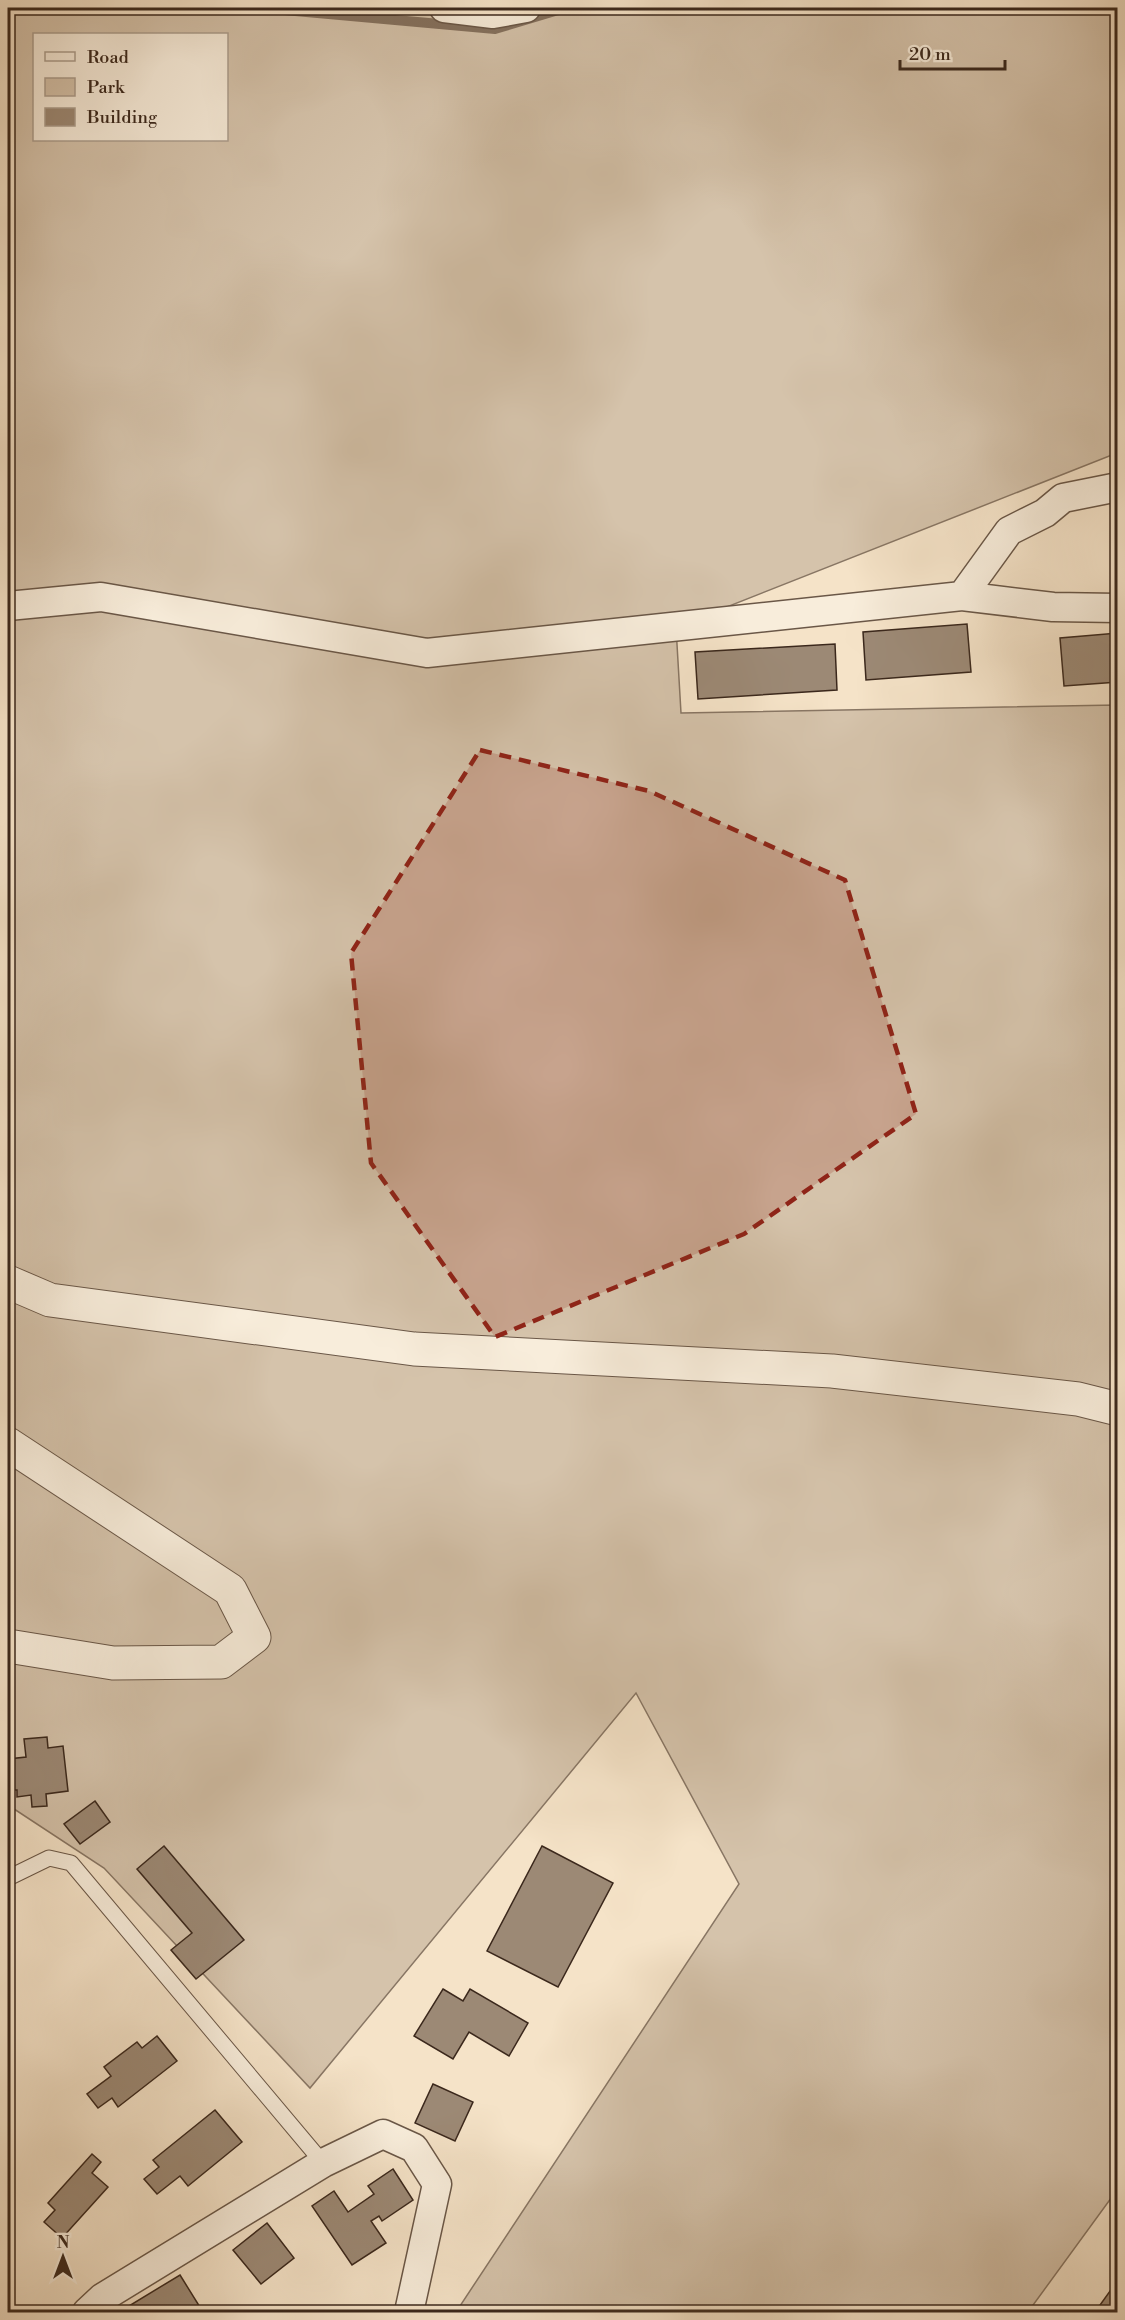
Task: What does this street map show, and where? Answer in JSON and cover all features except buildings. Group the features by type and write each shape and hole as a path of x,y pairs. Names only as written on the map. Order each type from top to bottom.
{"street":[{"path":"444,8 493,14 526,8"},
{"path":"962,596 1009,531 1045,513 1063,498 1118,487"},
{"path":"8,606 101,597 426,653 962,596 1053,607 1118,608"},
{"path":"8,1282 50,1300 414,1349 832,1371 1078,1399 1118,1409"},
{"path":"8,1444 230,1590 254,1637 220,1662 114,1663 8,1646"},
{"path":"87,2313 102,2298 323,2163 383,2134 414,2148 437,2184 409,2313"}],"lane":[{"path":"8,1878 49,1858 70,1863 323,2163"}],"path":[{"path":"29,8 45,8"}],"highlighted area":[{"path":"480,750 649,791 845,880 916,1114 744,1234 495,1337 371,1163 351,953"}],"green space":[{"path":"8,8 1117,8 1117,453 676,627 681,713 1117,705 1117,2190 1028,2312 456,2312 739,1884 636,1693 310,2088 104,1868 8,1805"}],"waterway":[{"path":"262,8 495,29 565,8"}]}
